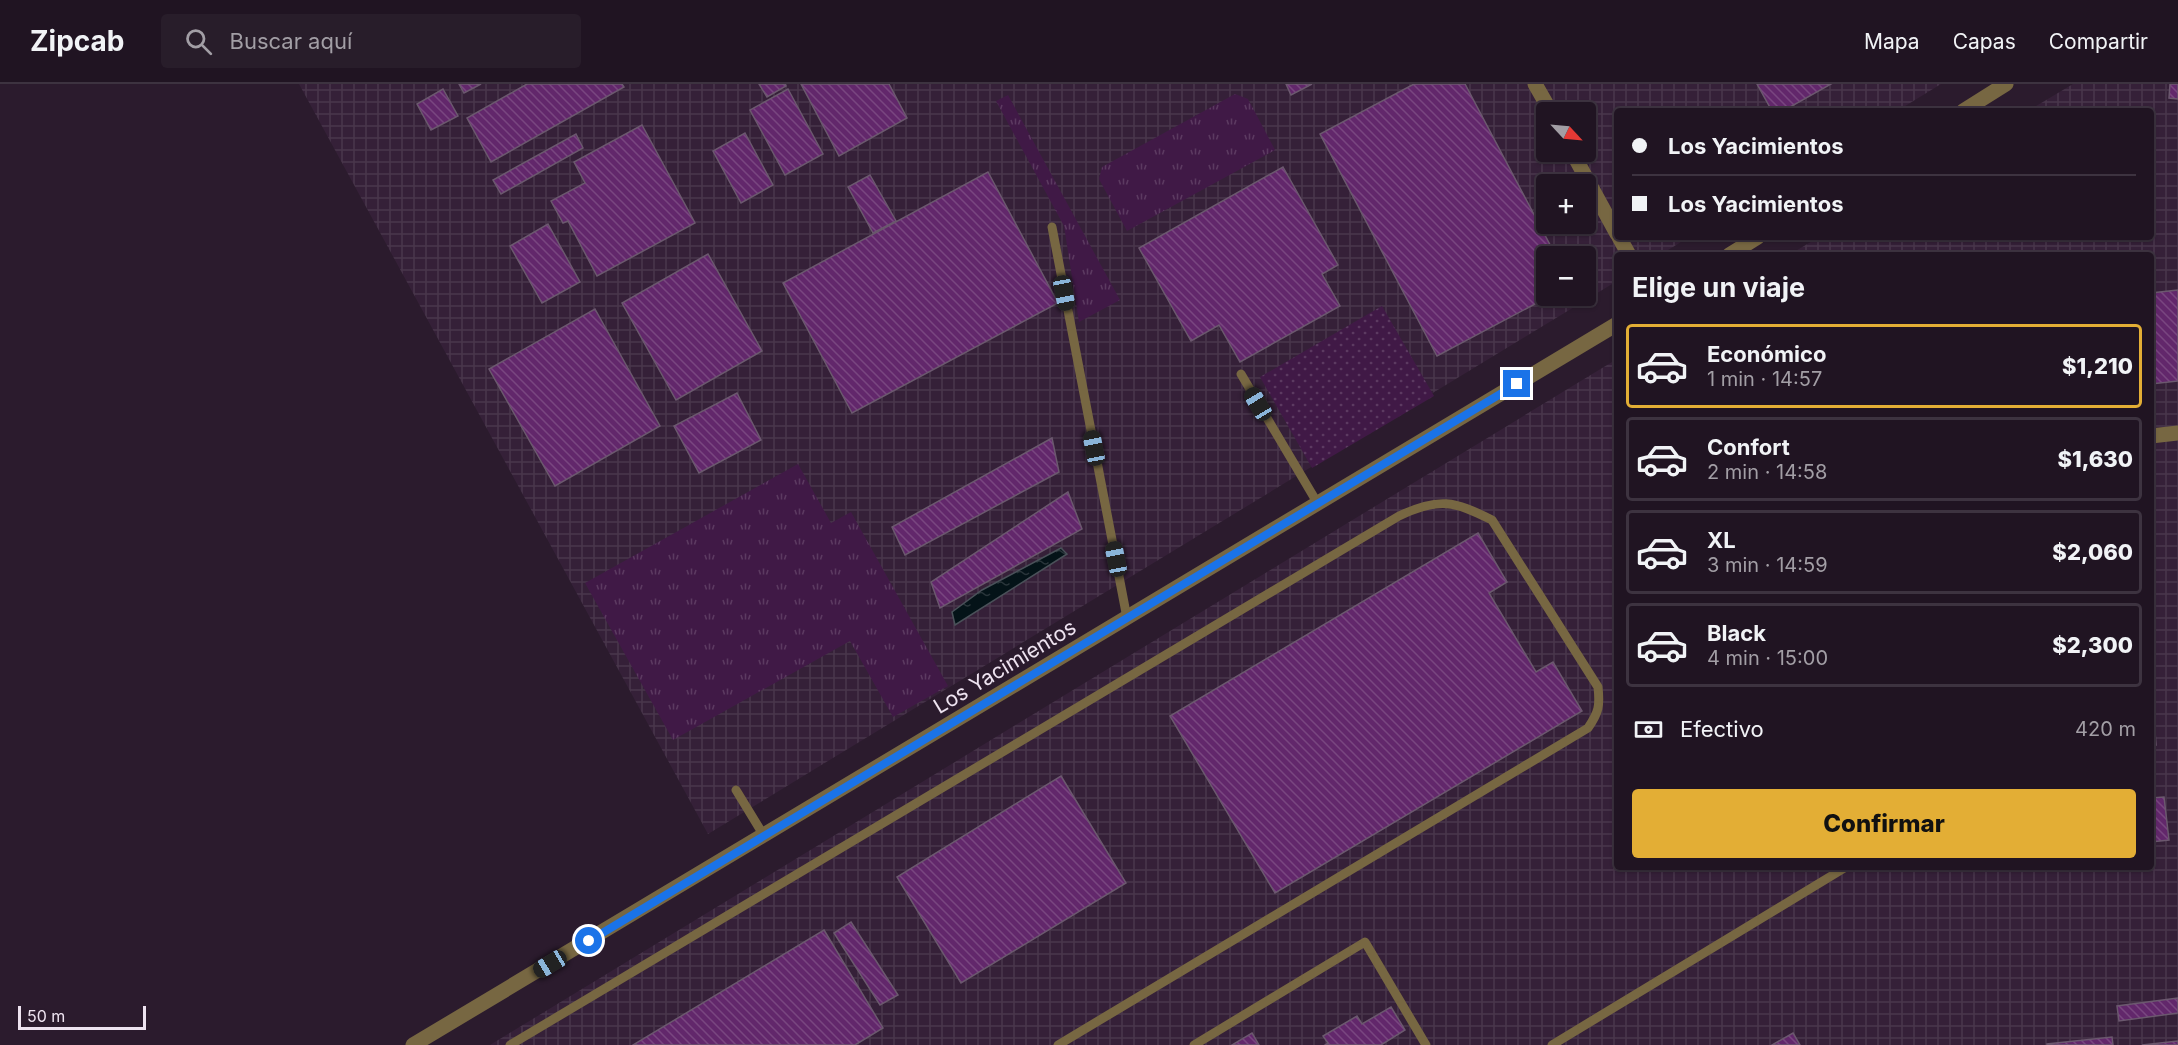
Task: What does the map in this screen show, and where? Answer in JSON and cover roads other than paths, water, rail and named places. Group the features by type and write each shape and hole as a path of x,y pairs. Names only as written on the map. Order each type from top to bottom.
{"street":[{"path":"1535,84 1545,102"},
{"path":"1968,108 2006,84"},
{"path":"1577,162 1614,229"},
{"path":"1734,252 1753,240"},
{"name":"Los Yacimientos","path":"413,1045 1614,326"},
{"path":"2154,436 2178,433"}],"lane":[{"path":"1052,227 1127,618"},
{"path":"1241,374 1318,504"},
{"path":"510,1045 1399,516 1418,507 1447,502 1470,509 1492,520 1598,687 1600,702 1597,714 1588,728 1058,1045"},
{"path":"736,790 764,836"},
{"path":"1552,1045 1841,870"},
{"path":"1194,1045 1365,942 1426,1045"}],"water":[{"path":"1061,548 1067,554 955,625 952,612 982,590"}]}
